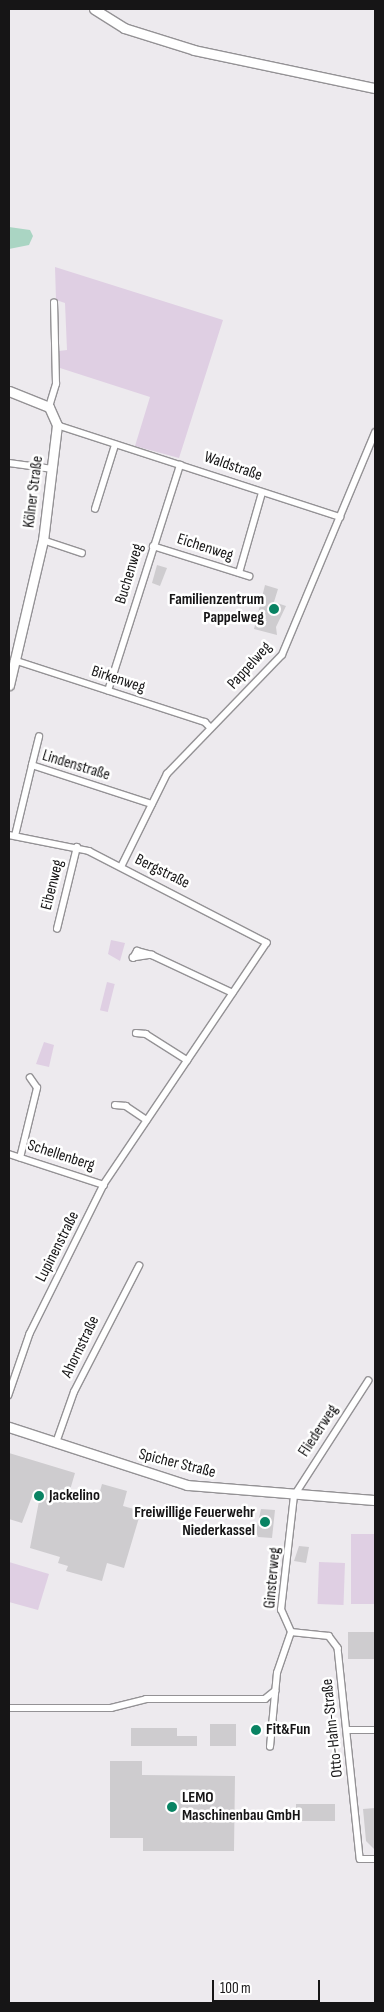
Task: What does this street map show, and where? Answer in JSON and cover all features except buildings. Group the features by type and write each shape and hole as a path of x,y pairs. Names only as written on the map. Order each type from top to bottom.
{"street":[{"path":"94,9 133,31 194,50 375,88"},
{"path":"9,391 49,407 56,384 54,303"},
{"name":"Kölner Straße","path":"9,685 43,540 57,425 49,407"},
{"name":"Waldstraße","path":"57,425 340,518"},
{"name":"Pappelweg","path":"121,867 168,774 282,656 375,433"},
{"path":"95,509 115,444"},
{"path":"9,463 53,469"},
{"name":"Buchenweg","path":"108,691 180,465"},
{"path":"239,573 262,493"},
{"path":"43,540 82,553"},
{"name":"Eichenweg","path":"153,546 249,576"},
{"name":"Birkenweg","path":"14,660 204,722 211,728"},
{"path":"32,765 39,737"},
{"name":"Lindenstraße","path":"12,836 32,765 152,804"},
{"name":"Bergstraße","path":"12,836 77,848 121,867 267,943 249,968"},
{"name":"Eibenweg","path":"56,929 77,848"},
{"path":"152,954 233,994"},
{"name":"Lupinenstraße","path":"9,1395 30,1334 104,1185 249,968"},
{"path":"136,1033 146,1034 187,1060"},
{"path":"20,1158 37,1088 30,1078"},
{"path":"115,1105 126,1106 146,1120"},
{"name":"Schellenberg","path":"9,1154 104,1185"},
{"name":"Ahornstraße","path":"56,1443 74,1392 139,1266"},
{"name":"Fliederweg","path":"294,1496 368,1381"},
{"name":"Spicher Straße","path":"9,1427 187,1485 294,1496 375,1500"},
{"name":"Ginsterweg","path":"291,1632 281,1610 294,1496"},
{"path":"270,1747 277,1673 291,1632"},
{"name":"Otto-Hahn-Straße","path":"291,1632 322,1634 334,1640 347,1730 360,1859 375,1859"},
{"path":"9,1708 111,1708 146,1699 265,1699 276,1691"},
{"path":"347,1730 375,1730"}],"shaded area":[{"path":"9,227 30,230 33,236 29,245 9,249"},
{"path":"55,267 223,320 179,458 135,446 150,397 60,368 59,351 67,350 65,303 56,300"},
{"path":"111,940 125,943 120,961 108,954"},
{"path":"107,982 115,984 108,1012 100,1010"},
{"path":"44,1042 54,1045 49,1067 36,1064"},
{"path":"351,1534 375,1534 375,1604 351,1604"},
{"path":"9,1562 49,1574 38,1610 9,1602"},
{"path":"319,1562 345,1563 344,1605 318,1604"}],"place":[{"name":"Familienzentrum Pappelweg","path":"274,609"},
{"name":"Jackelino","path":"39,1496"},
{"name":"Freiwillige Feuerwehr Niederkassel","path":"265,1522"},
{"name":"Fit&Fun","path":"256,1730"},
{"name":"LEMO Maschinenbau GmbH","path":"172,1807"}]}
